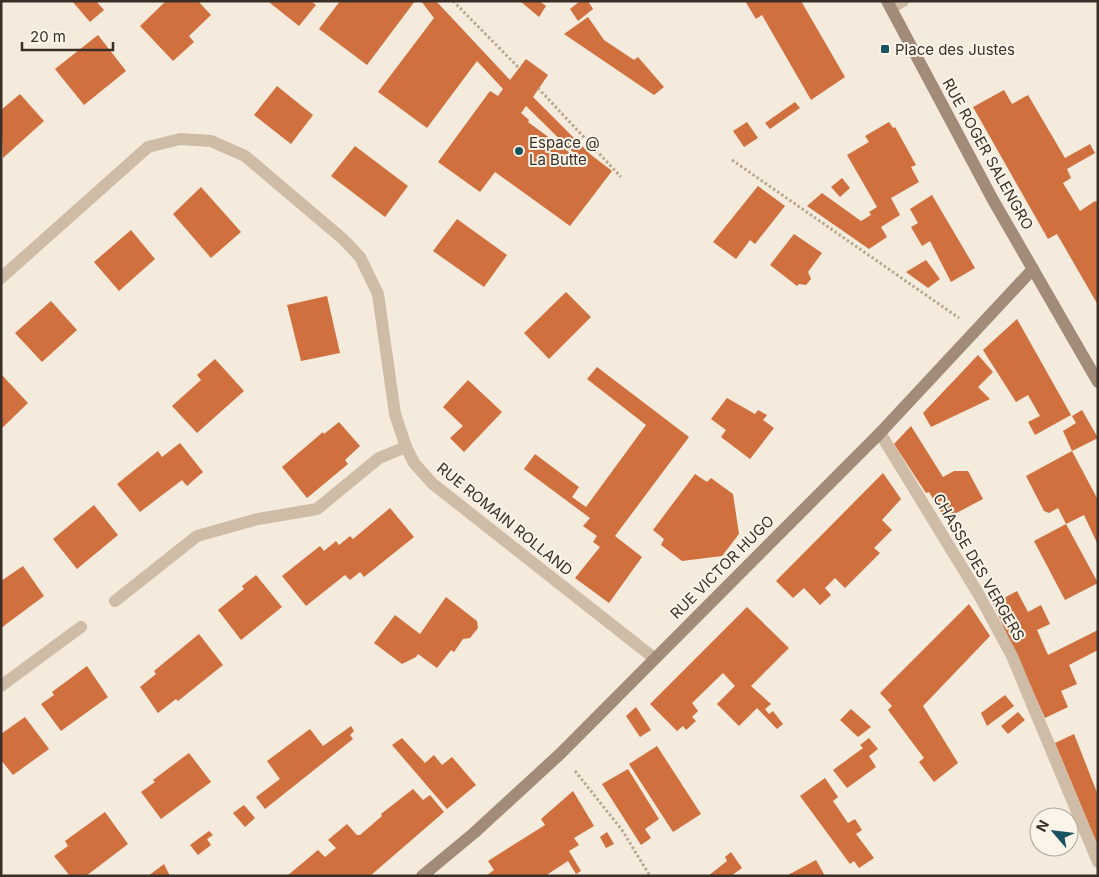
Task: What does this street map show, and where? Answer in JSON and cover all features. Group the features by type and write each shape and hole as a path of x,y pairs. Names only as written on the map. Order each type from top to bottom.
{"main road":[{"name":"RUE ROGER SALENGRO","path":"889,4 1033,269 1098,382"},
{"name":"RUE VICTOR HUGO","path":"422,876 474,833 560,754 880,432 1033,269"}],"street":[{"path":"889,4 903,1"},
{"name":"RUE ROMAIN ROLLAND","path":"1,278 148,147 180,139 211,141 245,156 343,240 360,257 378,294 396,414 406,447 414,463 433,484 654,658"},
{"name":"CHASSE DES VERGERS","path":"880,432 979,595 1012,656 1098,862"},
{"path":"115,601 197,536 258,519 317,509 379,458 406,447"},
{"path":"1,686 81,628"}],"path":[{"path":"453,1 519,68"},
{"path":"538,88 622,177"},
{"path":"732,160 976,330"},
{"path":"560,754 622,830 650,876"}],"building":[{"path":"72,1 96,1 104,10 90,22"},
{"path":"166,1 198,1 211,15 189,36 194,42 173,61 140,26"},
{"path":"271,1 311,1 316,5 299,26 270,3"},
{"path":"340,1 415,1 367,65 319,29"},
{"path":"421,1 436,1 510,80 526,59 548,75 533,97 590,154 612,171 570,226 495,172 480,192 438,162 490,91 498,96 503,89 477,61 427,128 378,92 434,18","holes":["526,106 585,164 528,122 529,120 521,113"]},
{"path":"520,1 539,1 546,6 539,17"},
{"path":"580,1 588,1 593,9 578,21 570,9"},
{"path":"745,1 801,1 845,77 811,100 762,15 756,19"},
{"path":"588,17 604,40 634,60 638,57 664,87 654,95 564,34"},
{"path":"98,35 126,71 84,105 55,69"},
{"path":"277,86 313,115 291,144 254,115"},
{"path":"1004,90 1012,104 1028,95 1065,158 1090,144 1095,153 1067,169 1071,178 1063,183 1080,211 1095,201 1098,203 1098,305 1057,234 1048,239 973,107"},
{"path":"20,94 44,121 3,158 1,110"},
{"path":"795,102 800,108 770,129 765,123"},
{"path":"747,122 758,138 744,147 733,131"},
{"path":"889,122 893,128 895,127 916,165 911,167 919,182 891,198 900,215 881,227 887,237 869,249 807,206 822,193 861,221 871,215 869,212 877,207 847,155 869,142 865,136"},
{"path":"355,146 408,186 385,217 331,176"},
{"path":"842,178 850,188 840,197 831,187"},
{"path":"758,186 785,206 755,244 750,240 736,259 713,242"},
{"path":"201,187 241,232 211,258 173,214"},
{"path":"932,195 975,268 951,282 930,241 922,246 911,227 918,223 910,209"},
{"path":"457,219 507,255 484,287 433,251"},
{"path":"131,230 155,259 119,291 94,262"},
{"path":"794,234 822,253 808,272 811,279 806,285 799,284 797,286 770,265"},
{"path":"926,260 940,279 928,288 906,272"},
{"path":"566,292 591,317 549,359 524,333"},
{"path":"327,296 340,353 301,361 287,305"},
{"path":"51,301 77,330 42,362 15,333"},
{"path":"1017,319 1071,415 1035,435 1028,422 1040,416 1028,395 1016,402 983,350"},
{"path":"978,355 993,372 978,387 990,399 931,427 923,413"},
{"path":"215,359 244,391 197,433 172,406 201,380 197,375"},
{"path":"597,367 689,437 615,536 642,557 609,603 575,578 600,547 593,542 597,536 583,526 590,518 524,469 535,454 579,487 572,497 586,507 646,425 587,379"},
{"path":"1,374 28,403 1,429"},
{"path":"468,380 502,412 464,452 450,438 463,426 443,407"},
{"path":"727,398 755,414 758,410 767,415 763,420 774,428 750,459 721,437 726,430 711,419"},
{"path":"1082,410 1098,438 1072,451 1063,431 1076,423 1072,416"},
{"path":"339,422 360,446 345,460 348,464 307,498 282,467 323,432 324,434"},
{"path":"911,426 943,477 954,471 968,471 983,499 945,519 929,492 926,493 894,444"},
{"path":"180,443 203,472 187,486 182,480 140,512 117,484 158,451 162,457"},
{"path":"1072,451 1098,500 1098,545 1084,515 1066,524 1058,508 1049,513 1044,511 1026,476"},
{"path":"883,473 901,499 882,520 892,530 874,548 880,553 845,588 835,578 825,588 831,595 820,605 804,588 793,598 776,581"},
{"path":"695,474 707,482 711,478 733,494 739,534 722,556 682,561 661,545 664,539 653,530"},
{"path":"94,505 118,535 77,569 53,539"},
{"path":"390,508 414,537 364,577 360,572 350,580 345,575 306,606 282,576 320,546 324,551 336,541 339,545 350,536 353,539"},
{"path":"1066,524 1098,583 1065,600 1034,541"},
{"path":"23,566 44,596 1,628 1,581"},
{"path":"256,575 282,607 241,640 218,610 244,589 242,586"},
{"path":"1017,591 1028,612 1041,605 1050,624 1037,630 1048,655 1098,630 1098,650 1069,665 1077,684 1061,691 1068,707 1045,718 993,604"},
{"path":"446,597 477,621 478,628 470,638 463,639 454,652 451,650 437,668 418,654 402,664 374,643 395,615 420,634"},
{"path":"969,604 990,636 923,706 958,763 934,782 919,762 924,758 888,710 892,706 880,693"},
{"path":"747,607 789,648 751,686 771,704 765,709 769,714 773,711 783,724 777,729 757,708 739,726 717,704 735,686 723,673 692,703 698,711 692,717 696,721 686,730 683,726 677,731 650,704"},
{"path":"199,634 223,665 178,701 176,699 158,713 140,687 156,674 154,671"},
{"path":"87,666 108,697 61,731 41,704 54,695 52,692"},
{"path":"1005,695 1014,706 987,726 981,713"},
{"path":"636,707 651,730 640,737 626,716"},
{"path":"851,709 871,727 858,737 840,720"},
{"path":"1018,712 1025,720 1008,734 1001,726"},
{"path":"25,717 49,749 13,775 1,760 1,734"},
{"path":"351,726 354,731 350,735 353,739 265,809 256,797 280,779 267,761 310,729 323,746"},
{"path":"1074,734 1098,795 1098,846 1055,743"},
{"path":"402,738 425,763 434,755 442,765 452,757 476,785 447,809 392,745"},
{"path":"869,738 878,749 869,756 876,767 847,788 833,770 863,748 860,745"},
{"path":"657,746 701,814 673,832 629,764"},
{"path":"189,753 211,782 161,819 141,792 155,782 153,780"},
{"path":"628,769 659,819 645,829 651,838 641,845 602,784"},
{"path":"825,778 838,797 833,801 848,823 855,819 862,830 856,834 874,858 859,868 854,861 850,864 800,796"},
{"path":"413,789 423,800 430,795 444,812 370,876 287,876 318,850 325,857 336,848 328,840 347,824 357,835 360,835 382,816 381,814"},
{"path":"573,791 594,826 574,838 579,845 569,851 581,871 576,874 568,861 545,876 486,876 494,870 488,861 545,825 541,819"},
{"path":"244,805 255,818 245,827 233,813"},
{"path":"105,812 128,844 86,876 70,876 54,856 68,846 65,841"},
{"path":"209,831 213,835 207,839 211,845 198,855 190,845"},
{"path":"607,832 614,844 606,848 600,837"},
{"path":"731,852 742,868 731,876 708,876 727,861 725,857"},
{"path":"816,860 825,876 786,876"},
{"path":"164,864 170,876 148,876"}],"place":[{"name":"Place des Justes","path":"885,49"},
{"name":"Espace @ La Butte","path":"519,151"}]}
